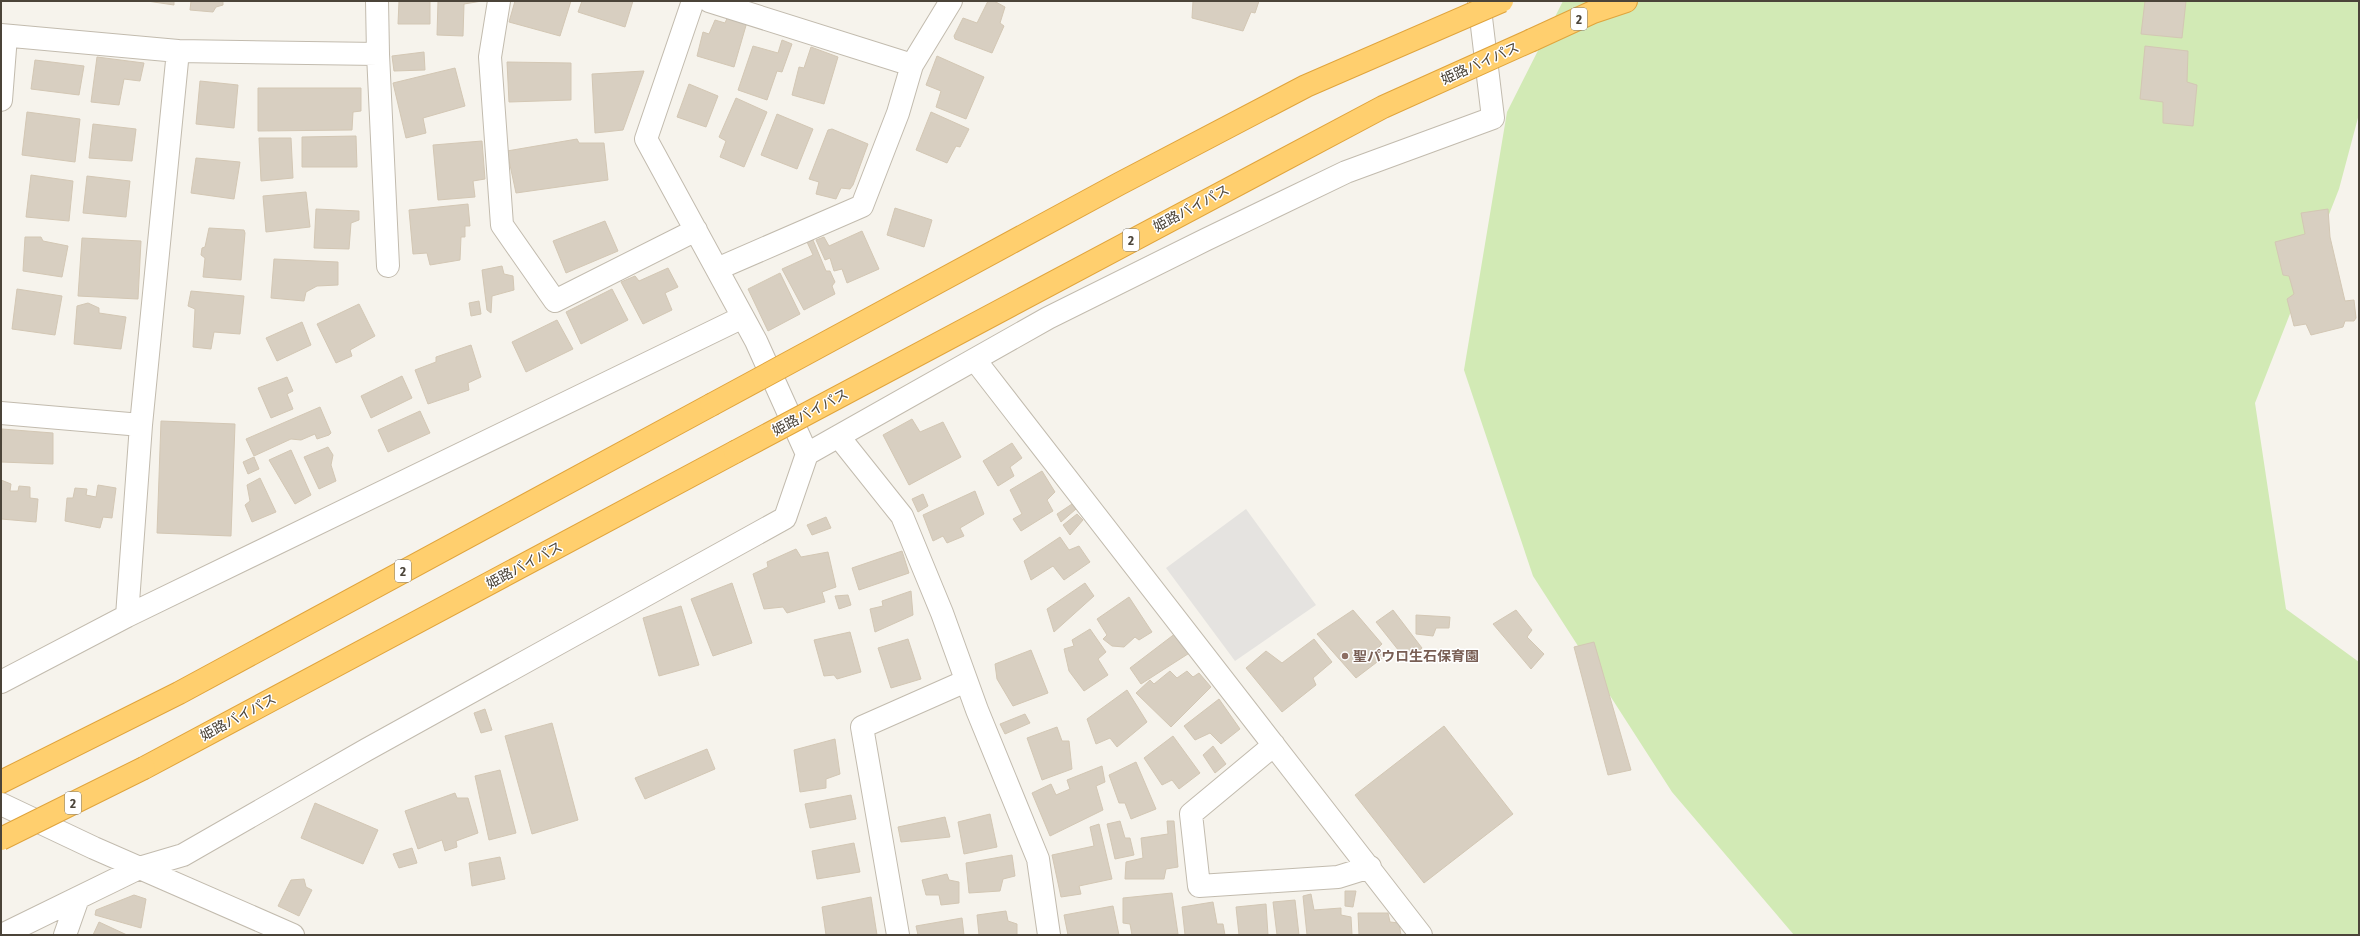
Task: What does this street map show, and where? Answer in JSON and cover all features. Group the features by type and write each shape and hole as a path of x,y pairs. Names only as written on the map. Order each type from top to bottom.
{"highway":[{"name":"2","path":"1,782 179,693 1119,184 1306,86 1502,1"},
{"name":"姫路バイパス","path":"1,839 144,768 1383,107 1594,12 1626,1"},
{"path":"1594,12 1639,1"}],"street":[{"path":"377,1 388,266"},
{"path":"499,1 490,57 502,225 555,301 696,230"},
{"path":"693,1 646,139 743,317 807,454"},
{"path":"709,1 912,65"},
{"path":"717,269 862,206 898,113 912,65 951,1"},
{"path":"2,935 139,868 183,855 366,750 785,518 807,454 1048,318 1346,172 1493,118 1479,1"},
{"path":"1,100 4,35 178,51 378,54"},
{"path":"127,616 141,425 178,51"},
{"path":"1,682 127,616 743,317"},
{"path":"975,360 1370,867 1420,935"},
{"path":"1,413 141,425"},
{"path":"839,437 902,516 942,613 966,681 1038,859 1049,935"},
{"path":"898,935 862,727 966,681"},
{"path":"1274,745 1191,814 1199,886 1338,877 1370,867"},
{"path":"1,804 139,868 293,935"},
{"path":"65,935 78,898"}],"green space":[{"path":"1563,1 2359,1 2359,114 2339,189 2255,403 2286,609 2359,662 2359,935 1794,935 1672,792 1533,576 1464,370 1507,112"}],"shaded area":[{"path":"1246,509 1316,605 1235,661 1166,568"}],"building":[{"path":"147,1 174,1 174,5"},
{"path":"191,1 223,1 223,5 216,7 213,12 190,10"},
{"path":"399,1 430,1 430,24 398,24"},
{"path":"438,1 482,1 464,4 463,36 437,35"},
{"path":"515,1 571,1 560,36 509,22"},
{"path":"582,1 633,1 625,27 578,12"},
{"path":"988,1 994,1 1005,7 1000,23 1004,26 992,53 955,39 954,36 963,18 977,23"},
{"path":"1193,1 1259,1 1255,13 1251,12 1243,31 1192,18"},
{"path":"2145,1 2186,1 2182,38 2141,34"},
{"path":"728,16 747,22 734,67 697,56 703,32 709,34 715,20 725,23"},
{"path":"782,40 792,44 782,72 777,71 767,100 738,90 753,46 778,53"},
{"path":"2145,46 2188,51 2187,82 2197,85 2193,126 2163,123 2163,102 2140,99"},
{"path":"811,47 838,57 824,104 792,95 799,67 804,68"},
{"path":"424,52 425,70 394,71 392,56"},
{"path":"937,56 984,77 966,119 936,107 941,91 926,85"},
{"path":"97,57 144,63 140,81 124,79 119,105 91,102"},
{"path":"35,60 84,66 79,95 31,89"},
{"path":"507,62 571,63 571,100 509,102"},
{"path":"455,68 465,106 423,118 426,133 406,138 393,83"},
{"path":"644,71 623,130 595,133 592,74"},
{"path":"200,81 238,85 234,128 196,124"},
{"path":"689,84 718,96 706,127 677,117"},
{"path":"258,88 361,88 361,111 353,112 352,130 258,131"},
{"path":"736,98 767,112 744,167 720,157 726,141 719,137"},
{"path":"27,112 80,119 75,162 22,155"},
{"path":"931,112 969,129 960,147 956,146 947,163 916,150"},
{"path":"777,114 813,129 797,169 761,155"},
{"path":"93,124 136,129 132,161 89,158"},
{"path":"832,129 868,144 853,185 850,189 841,188 836,199 816,194 819,182 809,179 828,130"},
{"path":"356,136 357,167 302,167 302,137"},
{"path":"259,138 291,138 293,178 261,181"},
{"path":"577,139 579,143 604,143 608,180 516,193 507,151"},
{"path":"482,141 485,179 473,181 475,197 438,200 433,145"},
{"path":"196,158 240,162 234,199 191,193"},
{"path":"31,175 73,181 69,221 26,217"},
{"path":"87,176 130,181 126,217 83,213"},
{"path":"306,192 310,227 266,232 263,196"},
{"path":"468,204 470,226 465,226 465,237 461,237 460,260 430,265 427,253 413,254 409,210"},
{"path":"895,208 932,220 924,247 887,235"},
{"path":"316,209 359,211 359,220 351,223 349,249 314,248"},
{"path":"2328,209 2330,237 2345,301 2354,300 2356,318 2354,321 2345,321 2343,327 2311,335 2306,324 2294,326 2287,299 2294,294 2289,276 2283,275 2275,242 2305,234 2301,213"},
{"path":"605,221 618,251 566,273 553,241"},
{"path":"209,228 244,230 241,280 203,277 205,258 201,255 202,248 205,247"},
{"path":"862,231 879,269 847,283 842,269 834,271 830,258 825,260 816,240 824,237 829,246"},
{"path":"25,237 41,237 43,241 68,246 62,277 23,271"},
{"path":"82,238 141,241 138,299 78,296"},
{"path":"813,240 826,271 830,271 835,282 832,286 835,294 804,310 782,269 813,255 807,242"},
{"path":"274,259 338,262 338,285 317,286 306,292 304,301 271,298"},
{"path":"502,266 504,274 513,276 514,290 492,296 491,313 487,310 482,270"},
{"path":"668,268 678,287 665,293 672,310 643,324 621,282 635,276 639,281"},
{"path":"780,273 800,314 768,331 748,289"},
{"path":"17,289 62,296 55,335 12,329"},
{"path":"612,289 628,320 581,344 566,312"},
{"path":"191,291 244,296 240,334 214,332 211,349 193,347 195,309 188,306"},
{"path":"479,301 481,314 471,316 469,303"},
{"path":"88,303 99,308 99,313 126,317 121,349 74,344 77,306"},
{"path":"359,304 375,336 350,350 352,356 336,363 317,324"},
{"path":"557,320 573,349 526,372 512,342"},
{"path":"302,322 311,345 277,361 266,338"},
{"path":"471,345 481,377 468,383 469,390 428,404 415,370 436,362 436,357"},
{"path":"402,376 412,398 371,418 361,396"},
{"path":"287,377 293,391 287,394 293,409 271,418 258,388"},
{"path":"320,407 331,433 329,435 317,439 315,434 301,440 291,439 254,456 246,439"},
{"path":"420,411 430,433 388,452 378,430"},
{"path":"912,419 920,432 943,422 961,457 909,485 883,435"},
{"path":"161,421 235,424 231,536 157,533"},
{"path":"2,429 53,433 53,464 1,462"},
{"path":"1012,443 1022,458 1010,467 1014,476 998,486 983,461"},
{"path":"328,447 333,455 331,465 336,481 319,489 304,457"},
{"path":"291,450 311,495 295,504 269,460"},
{"path":"254,457 259,469 248,474 243,462"},
{"path":"1042,471 1055,492 1047,500 1053,511 1021,531 1013,519 1022,514 1010,490"},
{"path":"260,478 276,512 252,522 245,505 250,501 247,485"},
{"path":"1,480 11,484 10,491 18,491 19,486 30,487 30,498 38,499 36,522 1,519"},
{"path":"98,485 116,488 112,518 103,517 100,528 65,521 67,498 73,498 75,488 87,489 86,495 96,497"},
{"path":"975,491 984,514 960,528 964,536 947,543 943,536 933,541 923,515"},
{"path":"923,494 928,506 918,512 912,499"},
{"path":"1072,504 1076,509 1061,522 1057,514"},
{"path":"1077,514 1083,520 1070,535 1063,525"},
{"path":"826,517 831,528 812,535 807,525"},
{"path":"1060,537 1069,550 1079,546 1090,562 1064,580 1053,566 1031,580 1024,561"},
{"path":"796,549 801,557 828,552 836,587 822,592 825,602 787,613 783,607 764,609 753,574 768,567 767,562"},
{"path":"902,551 909,573 859,590 852,568"},
{"path":"732,583 752,643 713,656 691,599"},
{"path":"1085,583 1094,596 1054,632 1047,609"},
{"path":"911,591 913,615 875,632 870,609 883,606 882,601"},
{"path":"848,595 851,605 839,609 835,596"},
{"path":"1129,597 1152,632 1139,640 1135,637 1124,647 1112,646 1103,639 1107,635 1097,619"},
{"path":"681,606 699,665 659,676 643,618"},
{"path":"1353,610 1382,644 1378,648 1385,656 1356,678 1317,634"},
{"path":"1393,610 1422,648 1415,654 1403,656 1376,622"},
{"path":"1516,610 1532,630 1527,637 1544,654 1531,669 1493,624"},
{"path":"1416,615 1450,617 1449,628 1436,628 1433,636 1416,634"},
{"path":"1090,629 1106,652 1098,659 1108,675 1084,691 1069,671 1064,649 1074,646 1072,640"},
{"path":"850,632 861,672 837,679 834,675 824,676 814,640"},
{"path":"1176,633 1191,652 1141,684 1130,668"},
{"path":"908,639 921,679 891,688 878,648"},
{"path":"1314,639 1332,662 1313,678 1316,685 1282,712 1246,668 1266,651 1282,663"},
{"path":"1594,642 1631,770 1608,775 1574,647"},
{"path":"1031,650 1048,693 1013,706 997,679 995,664"},
{"path":"1170,671 1177,678 1187,671 1193,677 1199,673 1211,687 1171,727 1136,693 1150,680 1154,684"},
{"path":"1127,690 1147,722 1117,747 1110,738 1096,744 1087,719"},
{"path":"1219,699 1240,729 1221,744 1210,733 1195,740 1184,726"},
{"path":"485,709 492,730 481,733 474,713"},
{"path":"1025,714 1030,723 1005,734 1000,724"},
{"path":"552,723 578,820 532,834 505,736"},
{"path":"1444,726 1513,814 1424,883 1355,795"},
{"path":"1057,727 1062,741 1069,741 1072,769 1042,780 1027,738"},
{"path":"1173,736 1200,773 1179,789 1172,780 1162,785 1144,758"},
{"path":"835,739 840,774 826,779 826,788 800,792 794,750"},
{"path":"1213,746 1226,764 1215,773 1203,755"},
{"path":"707,749 715,769 645,799 635,778"},
{"path":"1136,762 1156,809 1131,819 1125,803 1119,803 1109,775"},
{"path":"1102,766 1105,782 1096,786 1103,810 1050,836 1032,793 1051,784 1056,795 1070,789 1067,780"},
{"path":"500,770 516,833 489,840 475,776"},
{"path":"455,793 457,798 468,798 478,833 456,841 457,847 445,851 442,840 418,849 405,811"},
{"path":"851,795 856,819 810,828 805,804"},
{"path":"315,803 378,830 363,864 301,838"},
{"path":"990,814 997,847 964,854 958,822"},
{"path":"945,817 950,837 901,842 898,827"},
{"path":"1120,821 1125,838 1130,838 1134,855 1115,859 1107,824"},
{"path":"1167,821 1174,821 1178,867 1166,869 1164,879 1125,879 1126,862 1143,858 1141,838 1168,834"},
{"path":"1099,824 1112,879 1079,886 1081,894 1061,897 1052,855 1094,846 1090,827"},
{"path":"854,843 860,872 817,879 812,851"},
{"path":"412,848 417,863 399,868 393,854"},
{"path":"1012,855 1015,876 1003,879 1000,891 969,893 966,863"},
{"path":"500,857 505,879 472,886 469,863"},
{"path":"947,874 949,880 959,882 959,903 941,905 939,895 926,895 922,880"},
{"path":"304,879 306,887 312,890 299,916 278,906 291,880"},
{"path":"1345,891 1356,891 1353,907 1345,906"},
{"path":"1172,893 1178,934 1132,935 1130,924 1123,923 1123,898"},
{"path":"1311,894 1314,910 1341,908 1341,915 1351,917 1352,935 1307,935 1303,896"},
{"path":"134,895 146,899 141,928 95,915 96,910"},
{"path":"871,897 877,935 826,935 822,907"},
{"path":"1295,900 1299,935 1277,935 1273,902"},
{"path":"1213,902 1217,924 1223,924 1225,935 1185,935 1182,907"},
{"path":"1266,904 1268,935 1239,935 1236,907"},
{"path":"1113,906 1119,935 1068,935 1064,915"},
{"path":"1006,911 1008,921 1017,924 1017,935 979,935 977,915"},
{"path":"1358,913 1388,913 1390,922 1399,923 1401,935 1359,935"},
{"path":"962,918 964,935 918,935 916,926"},
{"path":"99,922 127,935 93,935"}],"place":[{"name":"聖パウロ生石保育園","path":"1345,656"}]}
